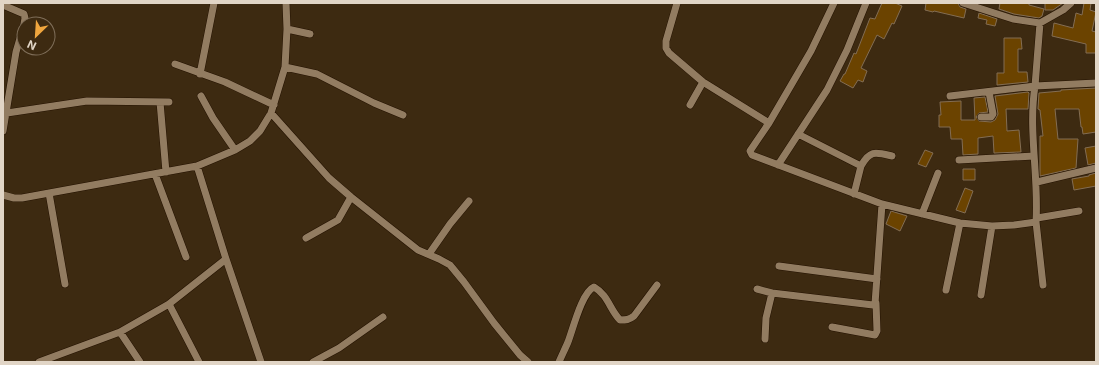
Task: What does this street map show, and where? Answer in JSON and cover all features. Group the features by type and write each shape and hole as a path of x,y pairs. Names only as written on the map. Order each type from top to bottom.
{"street":[{"path":"200,74 214,3"},
{"path":"3,195 14,198 22,198 197,166 235,150 250,141 260,131 271,113 285,67 287,29 286,3"},
{"path":"677,3 666,41 666,48 669,53 703,82 769,123"},
{"path":"834,3 812,51 769,123 750,151 752,155 882,204 960,223 992,226 1014,225 1079,211"},
{"path":"778,165 827,90 847,50 866,3"},
{"path":"963,3 1013,19 1040,23 1063,10 1071,3"},
{"path":"3,5 24,14 24,16"},
{"path":"1040,23 1035,86 1032,104 1034,156 1037,182 1036,220 1043,285"},
{"path":"287,29 310,34"},
{"path":"3,131 16,52"},
{"path":"175,64 225,82 274,105"},
{"path":"285,67 317,74 374,103 403,115"},
{"path":"690,105 703,82"},
{"path":"950,96 1035,86 1096,83"},
{"path":"981,118 991,117 993,114 989,92"},
{"path":"201,96 213,118 235,150"},
{"path":"6,113 86,101 169,102"},
{"path":"160,102 166,172"},
{"path":"271,113 329,178 351,197 418,250 450,265 498,328 520,355 528,362"},
{"path":"798,134 861,166"},
{"path":"854,194 861,166 868,156 872,153 892,156"},
{"path":"959,160 1034,156"},
{"path":"197,166 226,259 261,362"},
{"path":"1037,182 1096,168"},
{"path":"922,214 938,172"},
{"path":"155,174 186,257"},
{"path":"49,193 65,284"},
{"path":"306,238 338,220 351,197"},
{"path":"429,254 450,224 469,201"},
{"path":"832,327 875,334 877,331 876,303 882,204"},
{"path":"946,290 960,223"},
{"path":"981,295 992,226"},
{"path":"38,362 120,332 169,304 226,259"},
{"path":"779,266 877,279"},
{"path":"558,362 590,289 594,287 600,290 620,320 625,320 634,316 657,285"},
{"path":"757,289 772,293 873,305 876,303"},
{"path":"765,340 766,318 772,293"},
{"path":"169,304 199,362"},
{"path":"313,362 339,348 383,318"},
{"path":"120,332 140,362"}],"building":[{"path":"882,3 895,3 902,6 894,24 892,23 884,39 877,35 861,68 867,71 863,82 858,80 853,88 840,81 845,74 854,53 856,54 870,18 875,19"},
{"path":"926,3 958,3 960,7 966,9 964,18 925,10"},
{"path":"1000,3 1029,3 1029,5 1044,9 1042,16 1039,18 1014,14 999,9"},
{"path":"1045,3 1063,3 1053,10 1045,10"},
{"path":"1084,3 1091,3 1090,10 1096,12 1092,31 1096,32 1096,53 1086,53 1086,44 1052,36 1054,23 1073,28 1076,13 1082,15"},
{"path":"979,13 997,19 995,26 986,24 987,20 978,18"},
{"path":"1004,38 1021,38 1022,49 1018,49 1018,72 1027,72 1028,82 997,85 997,73 1004,73"},
{"path":"1096,88 1096,132 1083,134 1079,109 1055,109 1058,139 1078,139 1076,168 1040,176 1040,136 1043,136 1040,110 1038,109 1039,93"},
{"path":"1028,92 1028,109 1006,109 1007,131 1019,130 1021,152 994,153 993,136 978,138 978,154 963,155 962,139 951,139 950,127 939,127 939,115 941,115 940,102 961,101 961,120 975,120 974,98 985,97 988,112 979,113 976,117 979,121 991,122 995,120 998,114 995,96"},
{"path":"1096,146 1096,163 1088,165 1085,148"},
{"path":"925,150 933,153 926,167 918,164"},
{"path":"963,169 975,169 975,180 963,180"},
{"path":"1096,173 1096,186 1074,190 1072,179 1089,176"},
{"path":"965,188 973,191 965,213 956,210"},
{"path":"891,211 907,216 900,231 886,224"}]}
